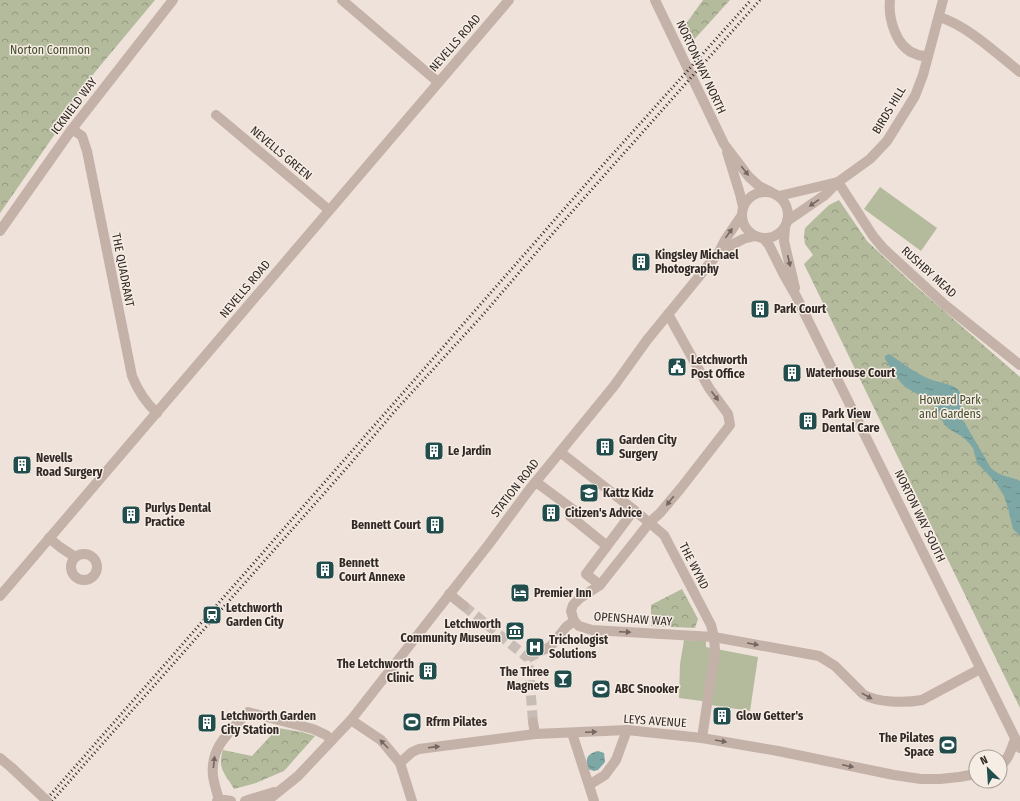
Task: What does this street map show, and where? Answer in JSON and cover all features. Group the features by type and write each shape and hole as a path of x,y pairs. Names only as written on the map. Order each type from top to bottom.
{"street":[{"name":"ICKNIELD WAY","path":"0,231 72,130 173,0"},
{"path":"342,0 438,82"},
{"name":"NEVELLS ROAD","path":"0,596 509,0"},
{"name":"NORTON WAY NORTH","path":"655,0 724,144 740,194 742,211"},
{"path":"890,0 889,6 893,26 902,45 916,54 928,56"},
{"name":"BIRDS HILL","path":"786,224 825,195 838,182 870,159 887,141 915,96 928,56 943,0"},
{"path":"939,17 951,20 1020,72"},
{"name":"NEVELLS GREEN","path":"216,115 329,210"},
{"name":"THE QUADRANT","path":"72,130 82,136 87,151 128,365 136,387 145,401 157,413"},
{"name":"NORTON WAY NORTH","path":"724,144 749,177 759,186 775,194"},
{"name":"BIRDS HILL","path":"775,194 838,182"},
{"name":"RUSHBY MEAD","path":"838,182 873,236 883,248 945,305 1020,365"},
{"path":"762,191 775,194 784,201 788,214 786,224 779,233 772,237 759,237 748,231 744,224 742,211 747,200 754,194 762,191"},
{"name":"STATION ROAD","path":"267,801 298,776 351,720 536,482 614,386 668,314 719,252 742,211"},
{"name":"NORTON WAY SOUTH","path":"786,224 784,241 796,296"},
{"name":"STATION ROAD","path":"719,252 743,239 759,237"},
{"name":"NORTON WAY SOUTH","path":"759,237 770,245 1018,743"},
{"name":"OPENSHAW WAY","path":"668,314 705,381 728,414 730,425 600,585 580,598 573,605 571,611 574,621 580,626 592,630 714,637 819,656 835,666 868,698 877,700 914,702 922,700 980,669"},
{"name":"THE WYND","path":"560,452 650,522 664,535 711,625 715,651 702,738"},
{"path":"536,482 575,511 570,516 607,546"},
{"path":"600,585 586,574 634,510"},
{"path":"49,538 75,557"},
{"path":"449,594 464,606"},
{"path":"545,649 550,647 566,627 574,621"},
{"path":"225,801 213,776 213,758 219,744 248,712 313,729 326,735 331,740"},
{"path":"351,720 381,740 400,762 412,801"},
{"path":"533,722 535,734"},
{"path":"589,786 606,775 616,760 627,730"},
{"name":"LEYS AVENUE","path":"400,762 412,752 419,749 535,734 627,730 702,738 778,751 894,775 940,779 968,776"},
{"path":"572,733 594,801"},
{"path":"1008,757 1018,743"},
{"path":"0,758 47,801"},
{"path":"245,801 283,789"}],"green space":[{"name":"Norton Common","path":"0,0 155,0 95,72 55,126 55,134 0,213"},
{"path":"703,0 730,0 691,43 683,28"},
{"path":"880,187 937,228 921,251 864,209"},
{"name":"Howard Park and Gardens","path":"839,200 867,241 912,283 1020,377 1020,708 804,264 813,255 805,244 805,228 829,205"},
{"path":"682,589 698,619 695,628 651,626 651,605"},
{"path":"684,640 706,641 706,647 758,657 750,711 679,698 680,664"},
{"path":"278,728 315,736 284,771 256,783 234,789 221,766 221,756 223,750 252,756"}],"water":[{"path":"889,354 922,376 955,387 959,391 962,396 960,415 991,468 1001,475 1020,481 1020,536 1013,529 1004,496 996,483 977,463 973,448 963,437 949,429 944,424 932,400 905,387 897,378 885,359 885,356"},
{"path":"598,751 604,753 605,762 598,770 594,771 588,769 587,759 589,755"}],"tunnel":[{"path":"464,606 528,658 533,722"},
{"path":"528,658 545,649"}],"railway":[{"path":"45,801 594,175 751,0"},
{"path":"52,801 351,463 394,412 481,317 554,232 760,0"}],"place":[{"name":"Kingsley Michael Photography","path":"641,262"},
{"name":"Park Court","path":"760,309"},
{"name":"Letchworth Post Office","path":"677,367"},
{"name":"Waterhouse Court","path":"792,373"},
{"name":"Park View Dental Care","path":"808,421"},
{"name":"Garden City Surgery","path":"605,447"},
{"name":"Le Jardin","path":"434,451"},
{"name":"Nevells Road Surgery","path":"22,465"},
{"name":"Kattz Kidz","path":"589,493"},
{"name":"Citizen's Advice","path":"551,513"},
{"name":"Purlys Dental Practice","path":"131,515"},
{"name":"Bennett Court","path":"435,525"},
{"name":"Bennett Court Annexe","path":"325,570"},
{"name":"Premier Inn","path":"520,593"},
{"name":"Letchworth Garden City","path":"212,615"},
{"name":"Letchworth Community Museum","path":"515,631"},
{"name":"Trichologist Solutions","path":"535,647"},
{"name":"The Letchworth Clinic","path":"428,671"},
{"name":"The Three Magnets","path":"563,679"},
{"name":"ABC Snooker","path":"601,689"},
{"name":"Glow Getter's","path":"722,716"},
{"name":"Rfrm Pilates","path":"412,722"},
{"name":"Letchworth Garden City Station","path":"207,723"},
{"name":"The Pilates Space","path":"948,745"}]}
